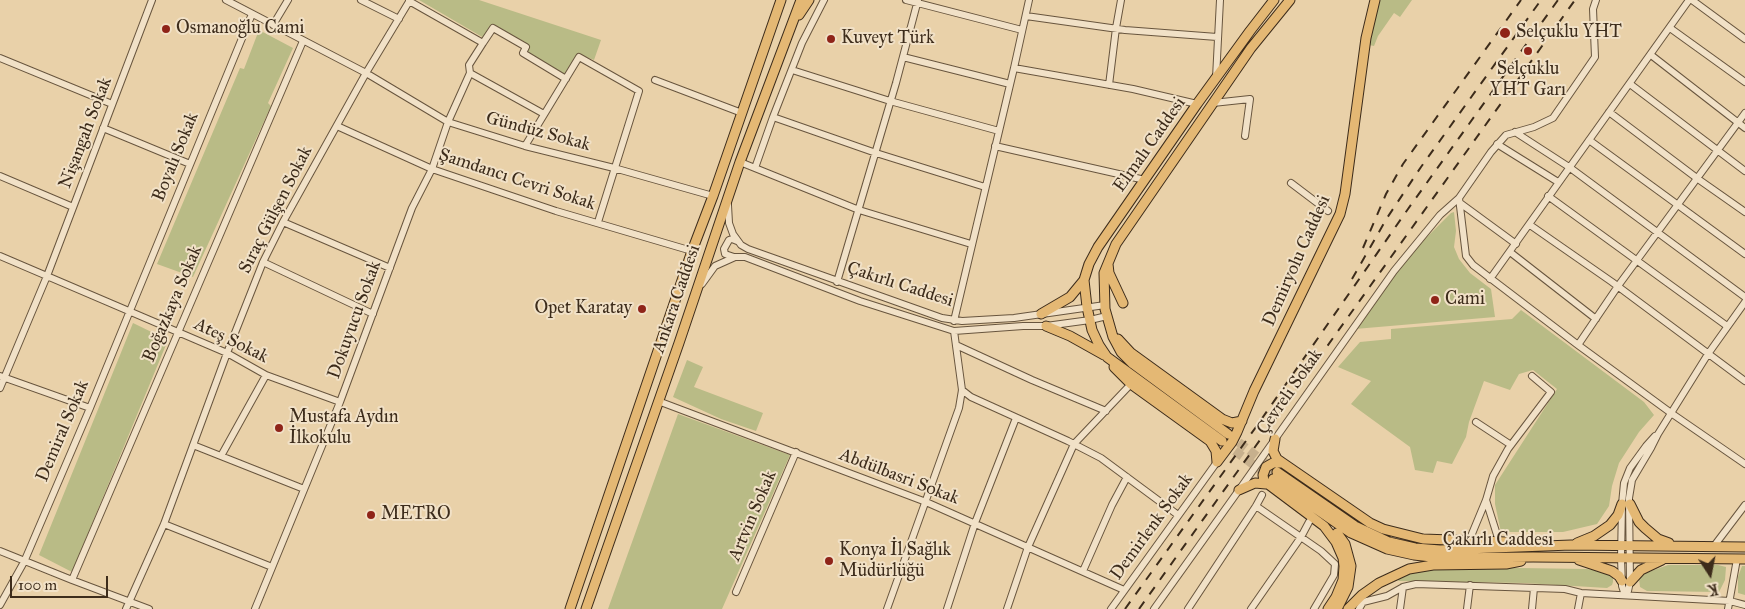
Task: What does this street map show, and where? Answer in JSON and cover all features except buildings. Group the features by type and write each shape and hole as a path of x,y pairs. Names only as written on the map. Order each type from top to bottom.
{"main road":[{"name":"Ankara Caddesi","path":"570,609 692,251 781,0"},
{"name":"Ankara Caddesi","path":"586,609 740,162 801,0"},
{"path":"788,32 809,0"},
{"name":"Elmalı Caddesi","path":"1090,320 1084,280 1098,247 1197,104 1274,0"},
{"name":"Elmalı Caddesi","path":"1107,316 1104,304 1104,280 1108,262 1116,244 1258,38 1290,0"},
{"name":"Demiryolu Caddesi","path":"1217,462 1232,442 1254,391 1343,204 1365,43 1375,0"},
{"path":"1108,262 1109,273 1123,303"},
{"path":"1041,314 1070,297 1084,280"},
{"path":"1046,326 1070,336 1108,357 1225,438 1127,359 1116,345 1107,316"},
{"path":"1090,320 1095,339 1114,367 1131,384 1210,441 1216,450 1217,462"},
{"path":"1109,326 1127,349 1222,419 1232,423 1242,421"},
{"path":"1275,439 1273,451 1281,463 1370,523 1383,529 1422,539 1525,542 1547,546"},
{"path":"1281,463 1273,462 1266,467 1263,475 1272,478 1324,526 1336,542 1343,558 1344,573 1341,588 1328,609"},
{"path":"1240,490 1272,478"},
{"name":"Çakırlı Caddesi","path":"1272,478 1351,533 1375,544 1400,552 1440,558 1741,559"},
{"name":"Çakırlı Caddesi","path":"1272,478 1355,526 1402,546 1440,550 1571,545 1745,547"},
{"path":"1571,545 1594,536 1610,525 1626,504 1639,522 1651,534 1658,539 1679,545"},
{"path":"1311,506 1338,534 1345,544 1349,555 1351,566 1348,588 1336,609"},
{"path":"1348,609 1362,595 1379,583 1409,569 1433,565 1506,564 1533,557"},
{"path":"1572,557 1612,571 1626,581 1641,570 1665,558"}],"street":[{"name":"Nişangah Sokak","path":"0,388 2,377 47,276 152,0"},
{"name":"Gündüz Sokak","path":"226,0 366,73 448,122 525,146 614,168 713,196"},
{"path":"274,25 288,0"},
{"path":"361,0 399,19"},
{"path":"756,168 773,117 802,43 824,0"},
{"path":"906,0 1022,30"},
{"path":"954,321 1029,0"},
{"path":"1109,85 1121,0"},
{"path":"1216,78 1220,0"},
{"path":"1558,182 1497,144 1506,135 1534,127 1553,118 1595,57 1593,9 1596,0"},
{"path":"1490,279 1690,0 1745,39"},
{"path":"410,1 483,43 492,28 526,47 523,53 566,79"},
{"name":"Sıraç Gülşen Sokak","path":"126,609 164,524 227,353 263,262 283,222 366,73 410,1"},
{"path":"837,282 876,153 918,2"},
{"name":"Boyalı Sokak","path":"129,311 252,14"},
{"path":"1026,16 1116,28 1217,37"},
{"path":"1670,28 1745,82"},
{"name":"Boğazkaya Sokak","path":"72,580 303,41"},
{"name":"Dokuyucu Sokak","path":"255,609 340,402 412,208 432,169 448,122 470,73 469,65 483,43"},
{"path":"1651,55 1745,128"},
{"path":"903,57 1010,84"},
{"path":"0,58 112,104"},
{"path":"525,146 579,58 639,91 598,222"},
{"path":"1014,68 1109,85 1197,104"},
{"path":"792,70 890,101 999,131"},
{"path":"470,73 544,114"},
{"path":"655,80 742,113"},
{"path":"1630,84 1745,171"},
{"path":"1213,103 1250,99 1245,136"},
{"path":"1609,112 1745,212"},
{"path":"1578,345 1618,286 1745,113"},
{"path":"773,117 876,153 985,187"},
{"name":"Şamdancı Cevri Sokak","path":"337,126 432,169 556,210 692,251"},
{"path":"103,128 190,164"},
{"path":"1515,132 1569,167 1745,297"},
{"path":"1588,140 1745,254"},
{"name":"Çevreli Sokak","path":"1154,609 1394,271 1440,215 1460,200 1497,144"},
{"path":"995,146 1145,180"},
{"path":"740,162 859,210 972,244"},
{"path":"0,176 73,207"},
{"path":"1291,183 1328,212"},
{"path":"1548,196 1727,326"},
{"path":"728,199 729,223 737,241"},
{"path":"1460,200 1516,244"},
{"path":"1460,200 1466,256 1473,265 1578,345 1745,464"},
{"path":"283,222 390,268"},
{"path":"1530,225 1618,286 1745,381"},
{"path":"735,257 725,254 724,249 729,240 737,241"},
{"name":"Çakırlı Caddesi","path":"737,241 748,249 837,282 954,321 1014,318 1104,304"},
{"path":"1510,252 1596,319"},
{"name":"Ateş Sokak","path":"0,256 178,331 227,353 266,375 340,402"},
{"path":"696,293 715,266 735,257"},
{"name":"Çakırlı Caddesi","path":"735,257 745,258 860,301 954,331 1046,326 1107,316"},
{"path":"263,262 373,314"},
{"path":"1625,596 1628,591 1626,581 1626,504 1623,490 1627,473 1646,446 1658,434 1708,354 1745,302"},
{"name":"Demiral Sokak","path":"0,605 24,562 129,311"},
{"path":"887,609 959,408 962,390 954,331"},
{"path":"956,345 1106,411"},
{"path":"221,456 266,375"},
{"path":"1469,540 1486,500 1493,476 1511,445 1551,392 1532,376"},
{"path":"2,377 90,408"},
{"path":"1007,609 1028,547 1074,444 1131,384"},
{"path":"962,390 971,397 1101,458 1178,515"},
{"name":"Abdülbasri Sokak","path":"658,401 926,502 1124,590"},
{"path":"947,609 975,523 1016,418"},
{"path":"1476,422 1511,445"},
{"path":"193,445 304,489"},
{"name":"Artvin Sokak","path":"736,592 796,452"},
{"name":"Demirlenk Sokak","path":"1111,609 1217,462"},
{"path":"1082,571 1127,477"},
{"path":"1188,609 1262,495"},
{"path":"1486,500 1499,541"},
{"path":"1714,546 1745,505"},
{"path":"1256,506 1321,551 1335,564 1334,575 1314,609"},
{"path":"1251,609 1301,537 1309,522"},
{"path":"164,524 272,567"},
{"path":"0,551 24,562 149,609"},
{"path":"1728,609 1741,559"},
{"path":"1360,609 1362,602 1387,596 1403,587 1416,584 1565,589 1581,593 1730,601 1745,605"},
{"path":"1467,609 1470,585"},
{"path":"1400,609 1403,587"},
{"path":"1532,609 1534,588"},
{"path":"1578,609 1581,593"}],"green space":[{"path":"419,0 479,0 601,40 594,60 581,55 567,76 527,53 525,42 491,25 484,38"},
{"path":"1380,0 1412,0 1400,17 1394,13 1378,36 1374,46 1369,45"},
{"path":"259,30 293,48 268,103 271,106 193,277 157,264 240,68 244,69"},
{"path":"1454,212 1456,231 1454,247 1459,259 1470,273 1491,289 1495,317 1355,329 1412,252"},
{"path":"1521,310 1644,402 1654,415 1639,432 1619,463 1612,486 1609,506 1597,524 1563,532 1501,532 1495,504 1495,485 1557,389 1533,370 1519,374 1510,390 1484,381 1469,422 1466,437 1452,464 1437,461 1433,473 1415,470 1410,447 1351,404 1371,381 1338,367 1360,342 1391,339 1391,329 1512,319"},
{"path":"133,323 168,340 72,572 39,555"},
{"path":"687,360 703,367 694,387 763,413 756,431 721,419 673,397"},
{"path":"678,414 790,455 722,609 608,609"},
{"path":"1668,565 1718,565 1726,567 1725,580 1719,592 1647,591 1640,587 1639,579 1643,574"},
{"path":"1742,566 1745,566 1745,595 1738,593 1738,577"},
{"path":"1451,567 1587,569 1607,572 1613,577 1613,582 1607,588 1524,583 1399,581 1395,578 1415,572"}],"tunnel":[{"path":"1228,434 1277,472"},
{"path":"1224,443 1273,479"}],"railway":[{"path":"1363,248 1386,194 1403,164 1521,0"},
{"path":"1352,279 1387,218 1421,167 1541,0"},
{"path":"1125,609 1558,0"},
{"path":"1139,609 1575,0"}],"place":[{"name":"Osmanoğlu Cami","path":"166,29"},
{"name":"Selçuklu YHT","path":"1505,33"},
{"name":"Kuveyt Türk","path":"831,39"},
{"name":"Selçuklu YHT Garı","path":"1528,51"},
{"name":"Cami","path":"1435,300"},
{"name":"Opet Karatay","path":"642,309"},
{"name":"Mustafa Aydın İlkokulu","path":"279,428"},
{"name":"METRO","path":"371,515"},
{"name":"Konya İl Sağlık Müdürlüğü","path":"829,561"}]}
